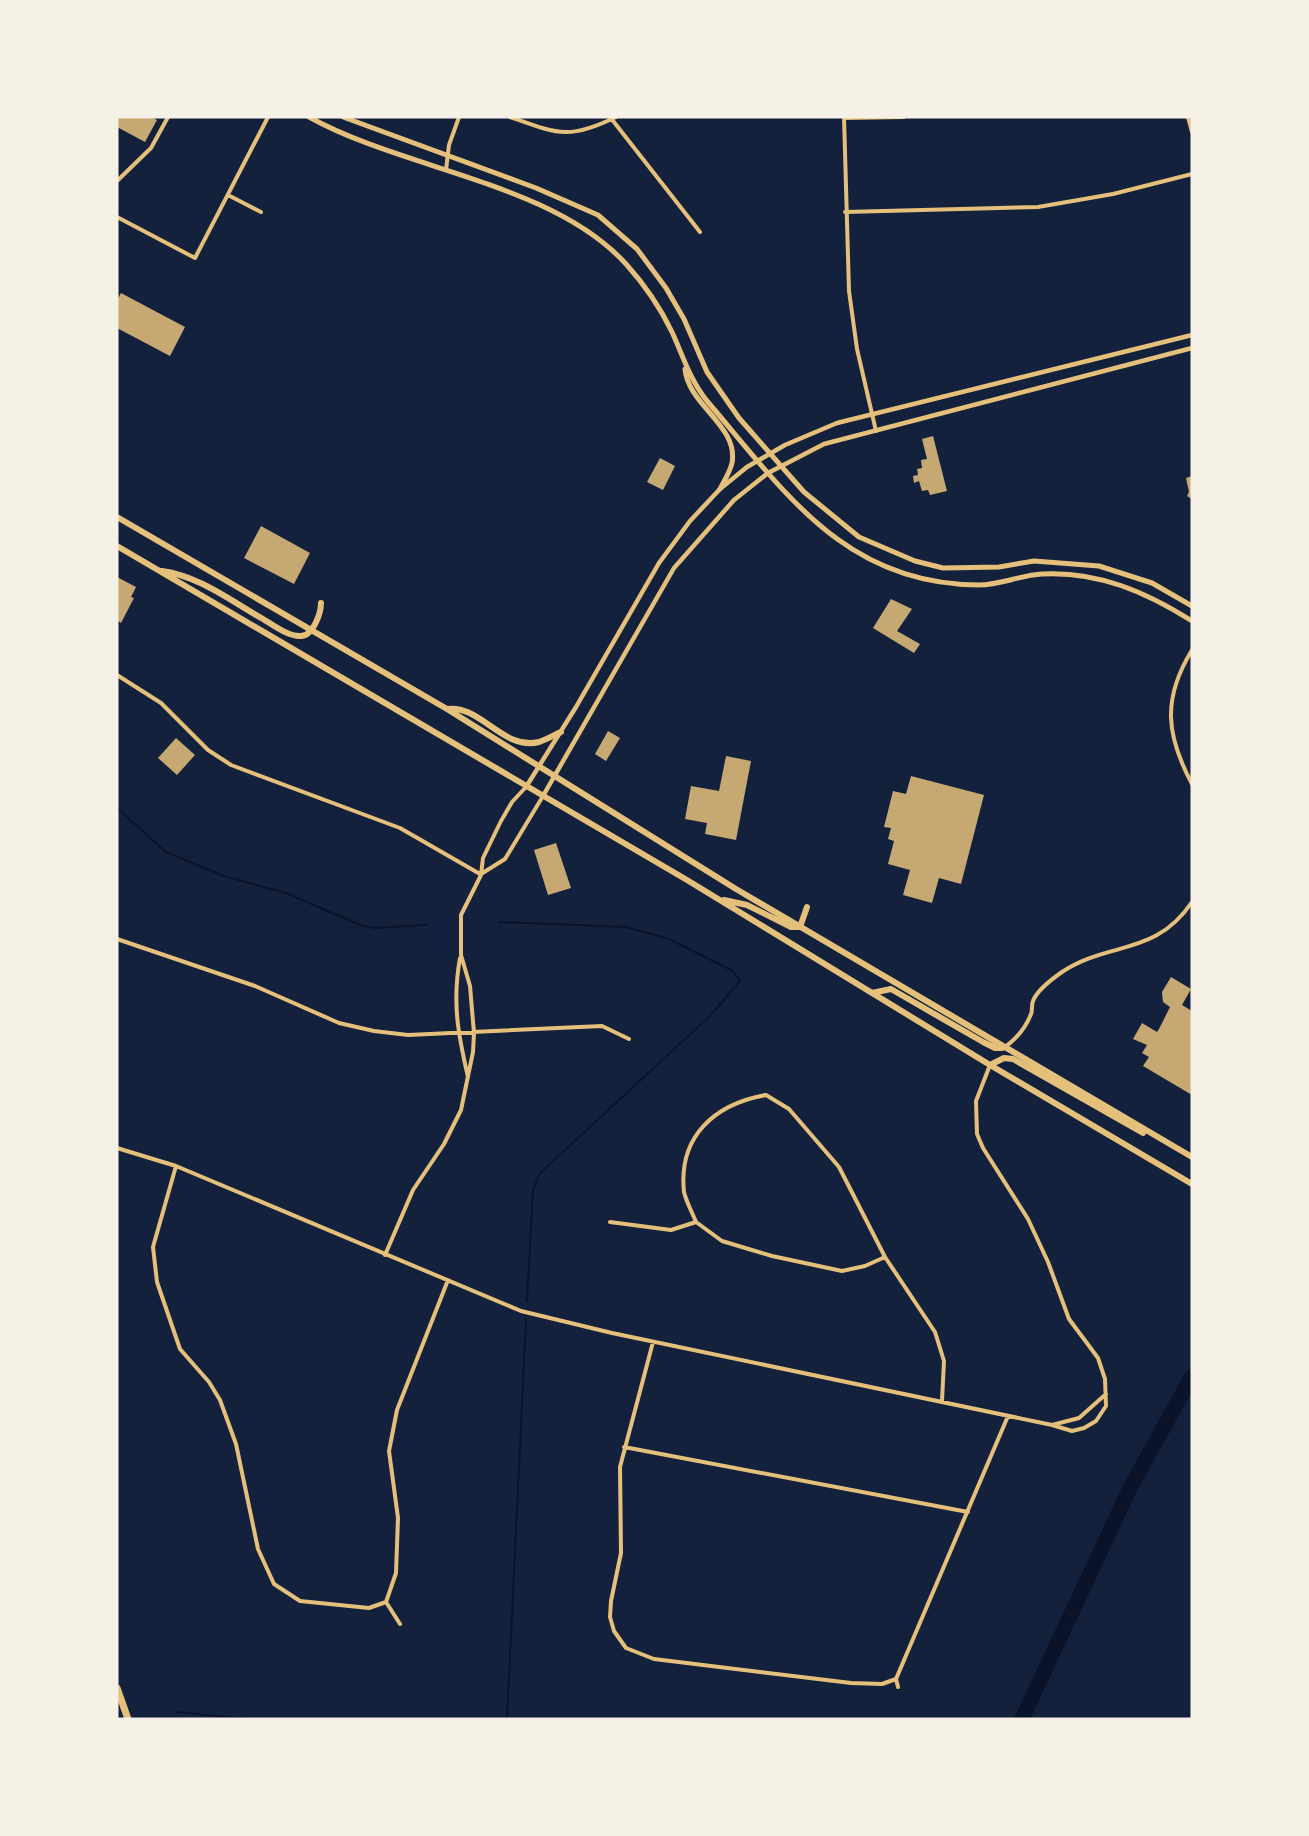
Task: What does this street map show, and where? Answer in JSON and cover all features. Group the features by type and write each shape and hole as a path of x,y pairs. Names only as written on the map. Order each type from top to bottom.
{"highway":[{"path":"118,1691 128,1719"}],"main road":[{"path":"309,117 335,130 531,202 581,229 617,255 663,314 701,394 768,473 830,536 866,558 892,570 931,580 980,585 1041,574 1077,574 1126,586 1163,603 1192,621"},
{"path":"343,117 536,188 598,215 637,249 675,302 703,364 718,390 804,492 859,537 915,561 943,568 972,569 1034,561 1099,566 1152,583 1192,606"},
{"path":"686,365 691,388 731,444 732,465 720,489"},
{"path":"117,517 447,709 800,927 1192,1157"},
{"path":"117,546 717,899 990,1065 1192,1184"},
{"path":"159,571 195,580 292,634 302,636 311,630 321,610 321,603"},
{"path":"447,709 462,708 504,735 525,742 538,742 561,732"},
{"path":"717,899 747,905 791,927 800,927"},
{"path":"800,927 807,907"},
{"path":"872,993 891,989 983,1042 995,1048 1004,1047"},
{"path":"990,1065 1004,1058 1013,1059 1134,1129 1164,1141"}],"street":[{"path":"117,181 150,148 168,117"},
{"path":"117,218 195,258 268,117"},
{"path":"446,170 447,156 459,117"},
{"path":"510,117 561,134 593,128 612,118 700,232"},
{"path":"876,431 851,306 845,212 844,118 904,117"},
{"path":"1188,117 1192,132"},
{"path":"845,212 1038,207 1113,194 1192,174"},
{"path":"228,195 261,212"},
{"path":"468,1078 457,1033 456,982 461,955 461,915 481,875 483,858 501,821 561,732 666,552 690,521 720,489 757,460 818,430 872,414 1011,382 1192,334"},
{"path":"481,875 505,859 674,568 734,500 768,473 824,444 1192,348"},
{"path":"1192,650 1176,682 1170,715 1175,747 1192,784"},
{"path":"117,675 161,703 208,750 231,765 400,828 481,875"},
{"path":"1004,1047 1021,1031 1031,1015 1032,1002 1047,984 1072,967 1156,937 1174,924 1192,902"},
{"path":"117,939 255,986 339,1023 408,1035 602,1026 629,1039"},
{"path":"386,1255 413,1190 452,1131 461,1110 474,1033 470,986 461,955"},
{"path":"117,1148 176,1166 521,1311 654,1342 1052,1425 1066,1431 1084,1428 1100,1417 1106,1406 1101,1364 1069,1319 1033,1230 977,1134 974,1118 976,1101 990,1065"},
{"path":"885,1257 865,1266 842,1270 772,1256 722,1241 696,1221 684,1194 684,1163 692,1140 708,1119 747,1099 766,1095 789,1109 839,1167 885,1257 935,1332 944,1361 942,1401"},
{"path":"176,1166 153,1247 157,1282 180,1349 209,1382 220,1400 236,1444 258,1549 274,1584 300,1601 369,1608 386,1602"},
{"path":"610,1222 671,1230 696,1221"},
{"path":"386,1602 396,1573 398,1518 389,1451 395,1420 448,1280"},
{"path":"654,1342 620,1467 621,1553 610,1617 614,1631 626,1648 654,1659 851,1683 882,1684 896,1679"},
{"path":"1052,1425 1086,1414 1106,1394"},
{"path":"898,1687 896,1679 1008,1416"},
{"path":"624,1447 968,1512"},
{"path":"386,1602 400,1624"}],"building":[{"path":"117,117 151,117 157,120 145,142 117,127"},
{"path":"121,293 185,327 170,356 117,328 117,300"},
{"path":"933,436 947,491 930,495 928,490 922,491 919,481 914,483 913,476 918,475 917,469 922,468 921,460 927,459 922,439"},
{"path":"660,458 675,466 663,490 647,482"},
{"path":"1192,476 1192,499 1187,496 1189,492 1186,478"},
{"path":"261,526 310,553 294,584 244,558"},
{"path":"117,577 136,587 131,597 134,598 121,623 117,620"},
{"path":"891,599 912,609 897,631 920,644 914,653 873,628"},
{"path":"608,731 620,738 606,761 595,754"},
{"path":"176,738 195,755 177,775 158,758"},
{"path":"726,756 751,761 736,840 705,834 707,823 685,819 691,786 719,791"},
{"path":"911,776 984,795 961,884 939,878 932,903 903,895 910,870 888,864 894,841 888,839 891,828 884,827 893,791 906,794"},
{"path":"556,843 571,888 548,895 534,850"},
{"path":"1171,977 1191,989 1182,1005 1192,1011 1192,1095 1143,1066 1149,1057 1142,1053 1147,1045 1133,1039 1142,1023 1157,1032 1159,1029 1170,1007 1163,1002 1162,992"}],"waterway":[{"path":"117,808 166,852 224,876 286,893 360,925 375,928 426,925"},
{"path":"499,922 626,927 669,939 733,971 740,981 711,1015 539,1174 533,1191 527,1301"},
{"path":"507,1719 526,1320"},
{"path":"1022,1719 1130,1488 1192,1376"},
{"path":"177,1712 249,1719"}]}
